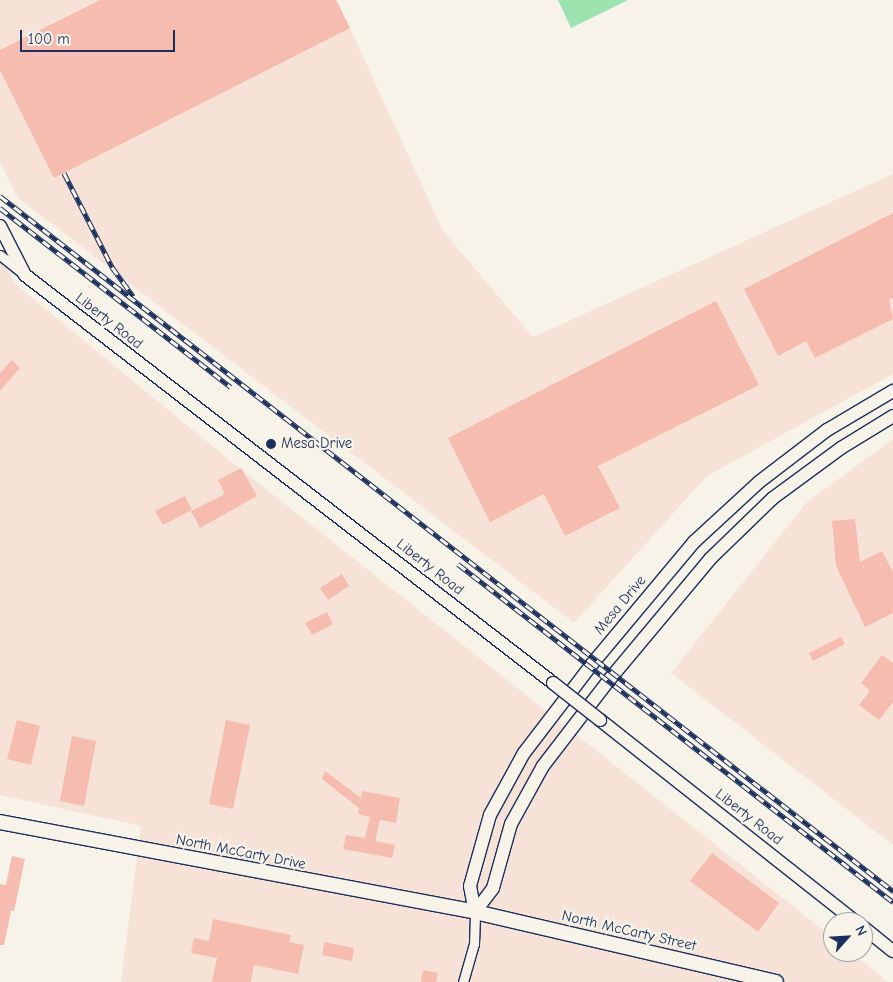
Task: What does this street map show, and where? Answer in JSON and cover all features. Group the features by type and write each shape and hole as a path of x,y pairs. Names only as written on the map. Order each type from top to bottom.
{"main road":[{"name":"Liberty Road","path":"0,226 24,275 553,683 843,912"},
{"name":"Mesa Drive","path":"475,912 470,886 490,815 524,754 561,706 694,542 759,482 827,430 893,391"},
{"path":"475,912 493,888 511,824 543,766 608,680 710,559 773,498 842,448 892,417 880,397"},
{"name":"North McCarty Drive","path":"0,822 475,912"},
{"name":"North McCarty Street","path":"475,912 776,982"},
{"path":"873,935 893,951"}],"street":[{"path":"0,255 24,275"},
{"name":"Mesa Drive","path":"463,982 474,944 475,912"}],"shaded area":[{"path":"0,0 337,0 443,231 533,337 893,174 893,374 707,476 574,623 18,198 0,163"},
{"path":"0,254 15,284 228,459 823,930 823,962 863,962 888,982 121,982 141,826 0,795"},
{"path":"893,439 893,845 671,673 807,502"}],"green space":[{"path":"558,0 628,0 571,28"}],"building":[{"path":"100,0 336,0 350,28 54,178 0,70 0,50"},
{"path":"893,213 893,298 889,299 893,319 815,358 806,341 778,356 744,289"},
{"path":"716,301 759,385 598,466 620,508 565,536 544,494 490,522 448,438"},
{"path":"12,360 20,368 0,391 0,373"},
{"path":"241,468 257,496 200,528 191,511 225,494 218,480"},
{"path":"185,496 192,510 163,525 155,511"},
{"path":"855,519 860,562 882,551 893,572 893,613 865,627 836,566 832,521"},
{"path":"342,574 349,586 328,600 320,588"},
{"path":"327,612 333,624 312,635 305,623"},
{"path":"841,637 845,644 813,661 809,653"},
{"path":"882,655 893,663 893,702 879,720 859,705 870,691 861,683"},
{"path":"17,720 40,726 31,765 7,759"},
{"path":"226,720 250,725 233,809 209,804"},
{"path":"72,736 96,741 84,806 60,801"},
{"path":"325,771 361,798 362,791 400,798 396,823 380,820 375,841 395,845 392,858 343,849 346,835 365,838 370,817 358,814 359,808 322,779"},
{"path":"712,853 779,903 758,932 690,881"},
{"path":"12,856 25,859 14,911 11,911 4,945 0,945 0,884 6,885"},
{"path":"213,919 291,935 289,942 304,945 298,974 254,965 251,982 212,982 217,958 191,953 194,938 209,941"},
{"path":"324,942 354,948 352,961 322,955"},
{"path":"423,970 438,973 436,982 421,982"}],"railway":[{"path":"64,173 112,267 133,296"},
{"path":"0,196 893,891"},
{"path":"0,208 231,387"},
{"path":"458,564 893,902"}],"place":[{"name":"Mesa Drive","path":"271,444"}]}
